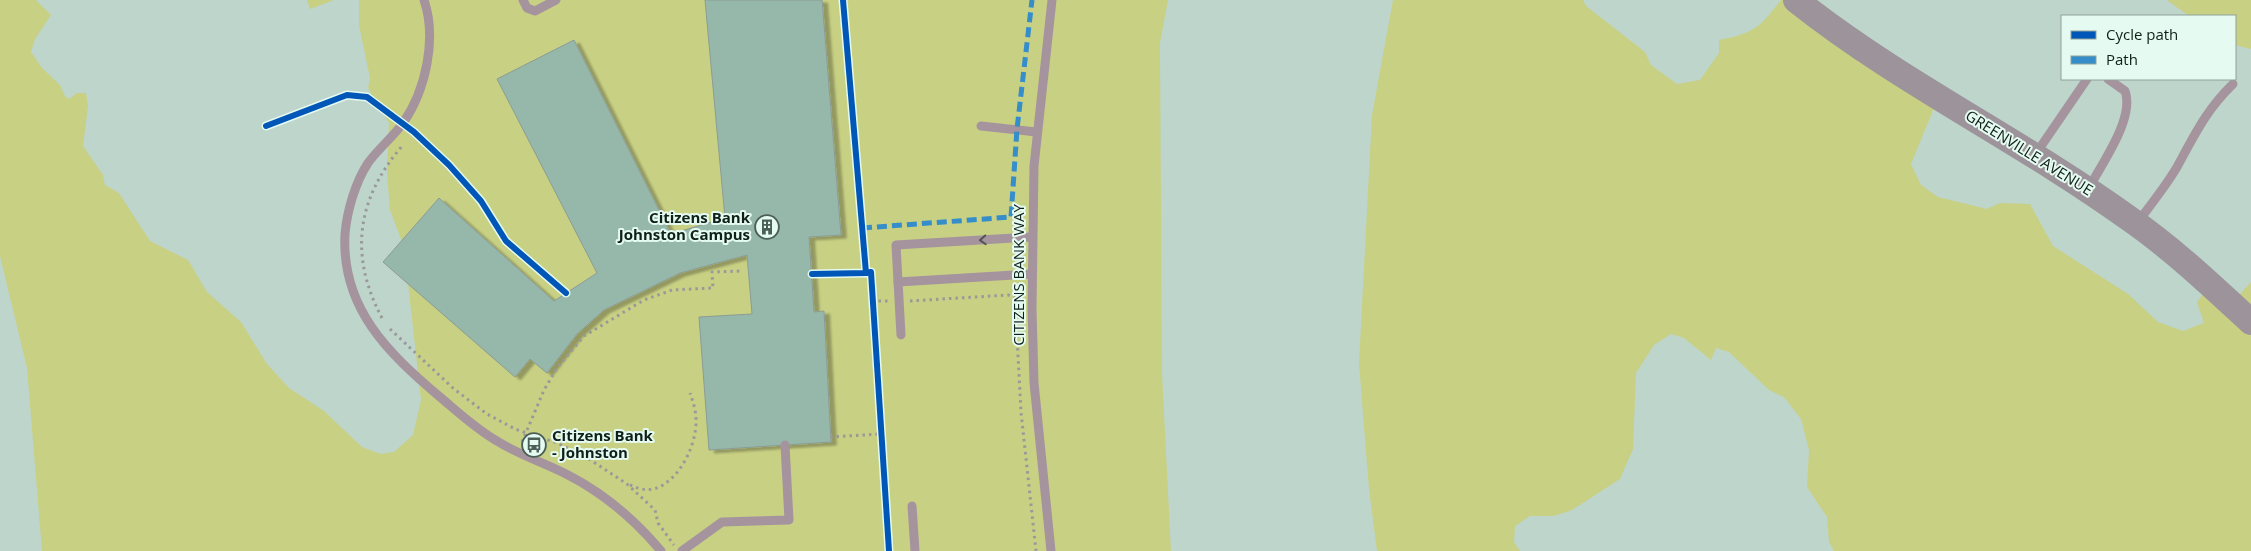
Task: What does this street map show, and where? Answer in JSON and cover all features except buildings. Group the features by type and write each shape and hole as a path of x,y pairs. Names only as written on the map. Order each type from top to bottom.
{"main road":[{"name":"GREENVILLE AVENUE","path":"1796,0 1884,62 2035,156 2137,224 2165,245 2251,322"}],"lane":[{"path":"424,0 428,22 426,67 418,94 403,123 368,164 350,206 345,236 346,260 355,299 366,321 399,360 476,427 518,452 569,475 603,496 625,513 661,551"},
{"path":"523,0 527,8 535,11 556,0"},
{"name":"CITIZENS BANK WAY","path":"1051,551 1034,383 1032,237 1036,132 1052,0"},
{"path":"2035,156 2086,80"},
{"path":"2088,190 2125,120 2128,107 2125,91 2109,80"},
{"path":"2137,224 2176,169 2191,138 2214,103 2233,84"},
{"path":"981,126 1036,132"},
{"path":"901,335 896,245 1032,237"},
{"path":"898,282 1032,274"},
{"path":"680,551 722,522 789,520 785,446"},
{"path":"912,506 915,551"}],"path":[{"path":"843,0 866,273"},
{"path":"266,126 347,96 367,97 414,132 450,165 481,201 506,241 566,293"},
{"path":"414,132 396,153 375,184 368,202 360,248 363,268 372,298 386,325 454,389 487,414 586,458 627,484 655,510 658,523 680,551"},
{"path":"518,452 557,368 584,336 644,300 672,290 713,288 712,272 743,271"},
{"path":"812,274 871,272 889,551"},
{"path":"872,302 1008,295 1015,298 1021,412 1036,551"},
{"path":"627,484 643,490 652,489 669,479 681,466 692,448 695,436 696,410 690,393"},
{"path":"830,437 880,434"}],"green space":[{"path":"0,0 36,0 51,15 35,39 31,52 42,68 60,85 65,96 69,99 77,93 86,93 88,106 83,146 103,175 105,185 119,193 150,241 188,260 207,292 241,322 267,364 289,388 324,411 362,447 381,454 394,452 413,435 421,400 404,247 390,210 387,173 389,123 368,88 370,78 359,25 359,0 1168,0 1160,43 1162,373 1171,551 42,551 27,368 0,256"},
{"path":"307,0 334,0 310,9"},
{"path":"1393,0 1583,0 1586,6 1645,52 1651,65 1677,84 1700,80 1719,53 1719,40 1749,32 1767,17 1781,0 1792,0 1938,98 1911,164 1921,185 1938,197 1987,209 2000,203 2030,204 2053,246 2128,294 2158,322 2183,331 2204,323 2197,302 2209,286 2230,305 2251,282 2251,551 1834,551 1829,542 1827,517 1807,487 1809,450 1801,419 1784,397 1769,390 1729,352 1716,348 1711,360 1684,338 1671,334 1654,345 1636,373 1633,449 1620,479 1572,510 1554,516 1530,516 1515,526 1514,542 1520,551 1377,551 1369,489 1359,363 1372,115"},
{"path":"2167,0 2251,0 2251,49 2236,45 2236,15 2188,15"}],"marked path":[{"path":"862,228 1011,217 1017,129 1032,0"}],"cycle path":[{"path":"812,274 866,273 843,0"},
{"path":"266,126 347,95 367,97 414,132 449,165 481,201 506,241 566,293"},
{"path":"866,273 871,272 889,551"}],"place":[{"name":"Citizens Bank Johnston Campus","path":"767,227"},
{"name":"Citizens Bank - Johnston","path":"534,445"}]}
